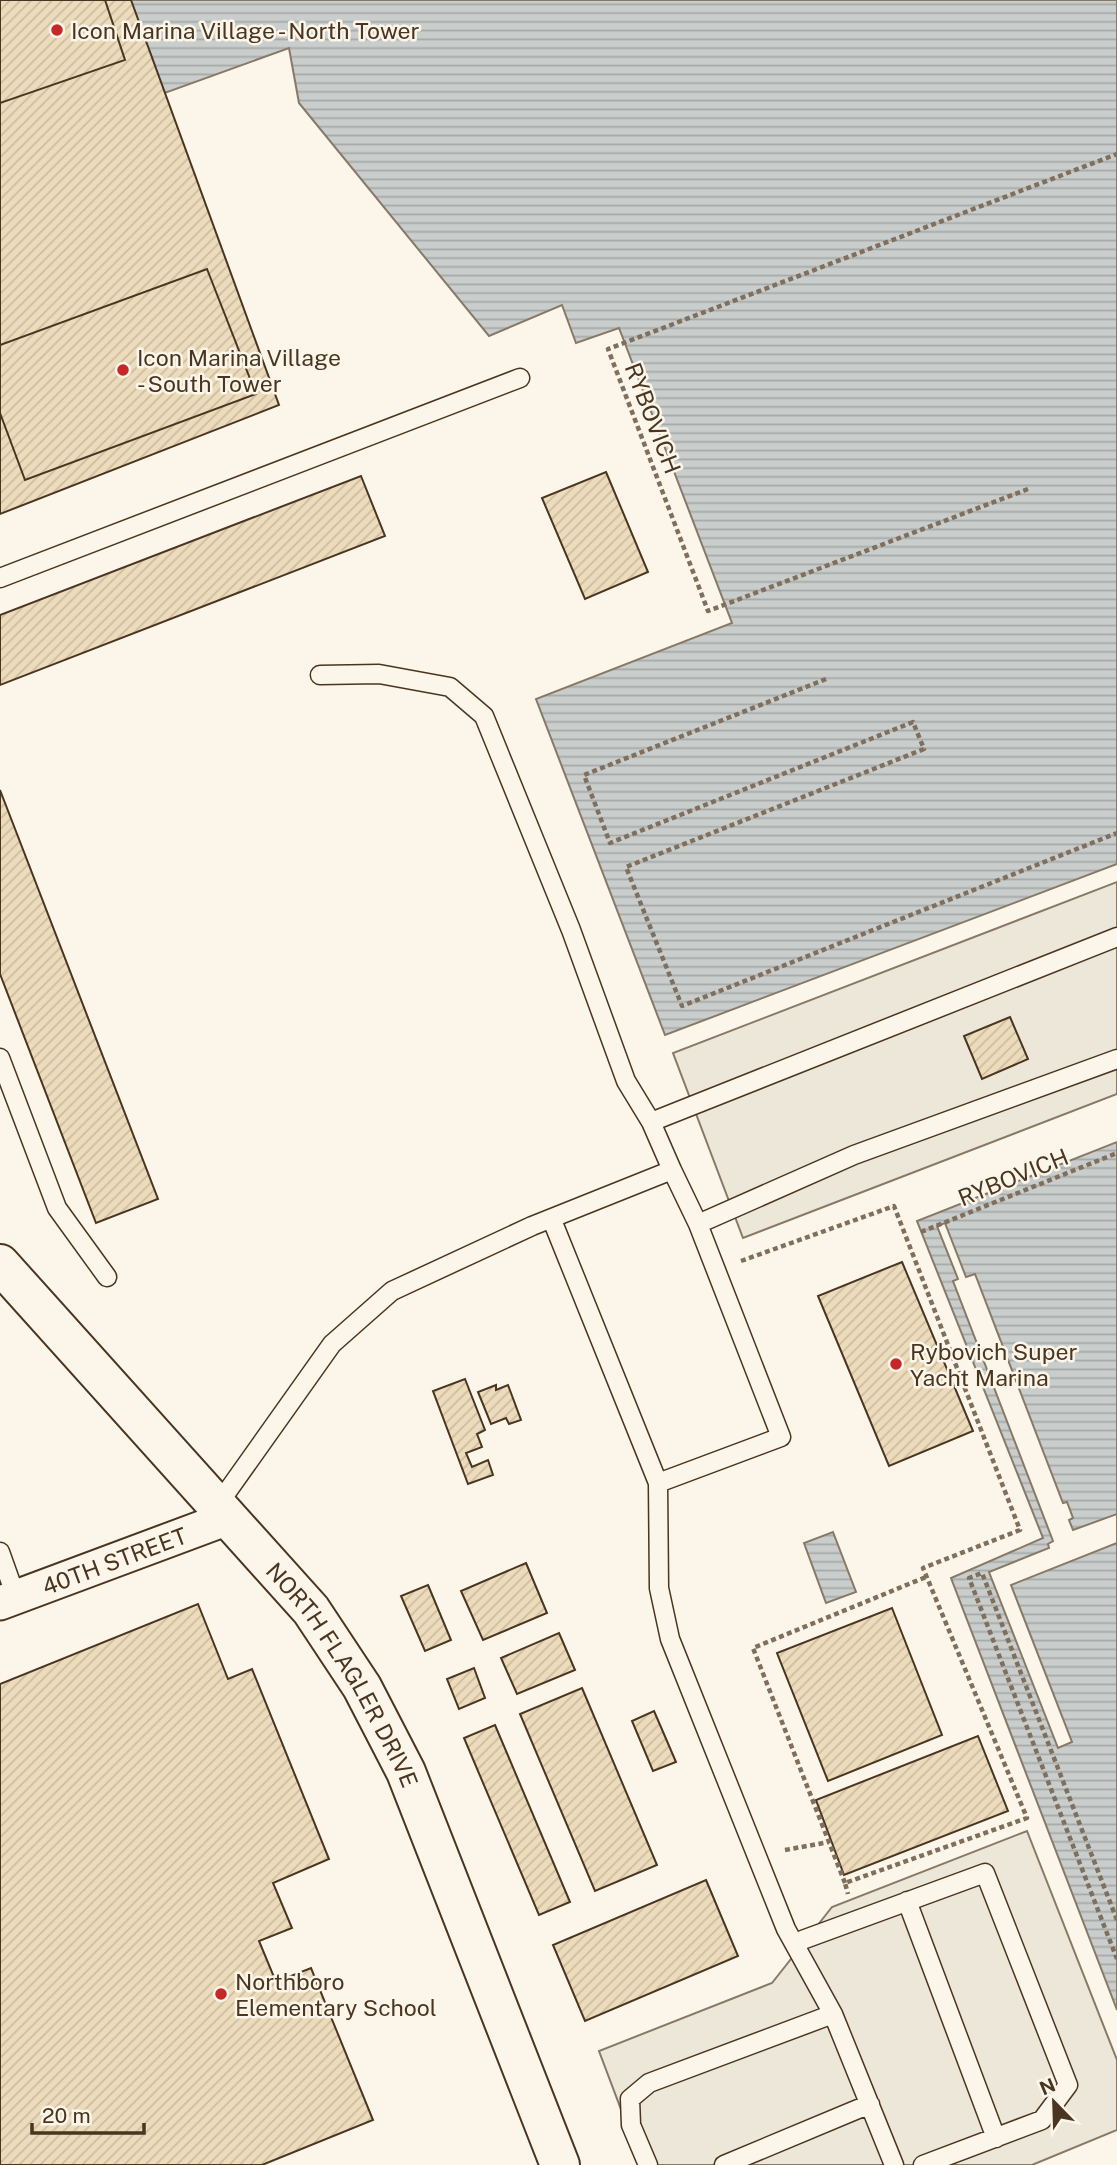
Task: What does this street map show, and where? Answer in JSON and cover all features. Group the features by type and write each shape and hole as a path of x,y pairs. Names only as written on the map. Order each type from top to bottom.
{"street":[{"name":"NORTH FLAGLER DRIVE","path":"0,1264 311,1610 362,1687 406,1772 560,2165"},
{"name":"40TH STREET","path":"8,1600 223,1512"}],"lane":[{"path":"1,575 520,378"},
{"path":"320,676 379,674 450,687 484,716 570,930 626,1081 651,1122 698,1224 781,1437 658,1483"},
{"path":"651,1122 1117,937"},
{"path":"0,1058 7,1101 57,1208 107,1277"},
{"path":"698,1224 854,1155 1117,1059"},
{"path":"223,1512 332,1344 392,1291 532,1226 672,1170"},
{"path":"552,1220 658,1483 659,1588 670,1639 794,1943 834,2014 894,2165"},
{"path":"0,1552 8,1600"},
{"path":"794,1943 985,1873 1068,2085 1042,2120 923,2165"},
{"path":"907,1901 996,2137"},
{"path":"648,2165 631,2126 630,2099 649,2083 834,2014"},
{"path":"724,2165 870,2104"}],"path":[{"name":"RYBOVICH","path":"1028,489 708,611 608,349 1117,154"},
{"path":"826,679 584,775 610,843 913,722 924,749 626,867 682,1006 1117,832"},
{"name":"RYBOVICH","path":"922,1232 1117,1153"},
{"path":"731,1264 894,1206 1020,1530 923,1568 1027,1818 845,1883"},
{"path":"1117,1920 982,1573 969,1578 1117,1959"},
{"path":"856,1920 845,1883 753,1648 926,1577"},
{"path":"757,1855 829,1842"}],"shaded area":[{"path":"0,0 1117,0 1117,864 665,1035 536,699 732,623 619,328 576,343 562,305 489,336 299,103 289,48 162,94"},
{"path":"1117,882 1117,1094 743,1238 673,1053"},
{"path":"1117,1142 1117,2010 951,1578 1043,1538 917,1221"},
{"path":"833,1532 856,1592 826,1603 804,1543"},
{"path":"1027,1831 1117,2060 1117,2130 1032,2165 642,2165 599,2051 772,1983 832,1907"}],"pier":[{"path":"945,1223 966,1277 975,1274 1063,1503 1067,1502 1073,1518 1069,1520 1073,1530 1117,1514 1117,1543 1011,1585 1072,1742 1058,1748 989,1572 1049,1548 1048,1544 1053,1541 953,1281 958,1279 937,1226"}],"building":[{"path":"0,0 131,0 279,405 0,514"},
{"name":"Icon Marina Village - North Tower","path":"0,0 105,0 125,60 0,103"},
{"name":"Icon Marina Village - South Tower","path":"207,269 256,394 25,480 0,413 0,345"},
{"path":"606,472 648,572 585,599 542,498"},
{"path":"361,476 385,536 0,685 0,615"},
{"path":"0,790 158,1199 96,1223 0,974"},
{"path":"1010,1017 1028,1059 982,1079 964,1036"},
{"name":"Rybovich Super Yacht Marina","path":"902,1262 973,1431 889,1466 818,1296"},
{"path":"465,1379 485,1430 477,1434 482,1447 466,1453 472,1467 488,1460 493,1475 468,1484 433,1391"},
{"path":"496,1385 496,1390 508,1385 521,1420 509,1424 506,1418 491,1424 478,1392"},
{"path":"526,1563 547,1613 483,1640 461,1591"},
{"path":"428,1585 451,1640 425,1651 401,1596"},
{"name":"Northboro Elementary School","path":"198,1604 228,1679 252,1669 329,1859 273,1883 292,1928 259,1941 276,1982 311,1968 373,2120 262,2165 0,2165 0,1684"},
{"path":"892,1608 942,1735 828,1781 777,1653"},
{"path":"559,1633 575,1670 517,1694 501,1658"},
{"path":"474,1668 485,1698 459,1709 447,1679"},
{"path":"582,1688 657,1865 595,1891 520,1714"},
{"path":"654,1711 676,1762 653,1771 632,1721"},
{"path":"495,1725 570,1902 539,1915 464,1738"},
{"path":"978,1736 1008,1811 844,1875 816,1800"},
{"path":"706,1880 738,1956 585,2021 553,1945"}],"place":[{"name":"Icon Marina Village - North Tower","path":"57,30"},
{"name":"Icon Marina Village - South Tower","path":"123,370"},
{"name":"Rybovich Super Yacht Marina","path":"896,1364"},
{"name":"Northboro Elementary School","path":"221,1994"}]}
